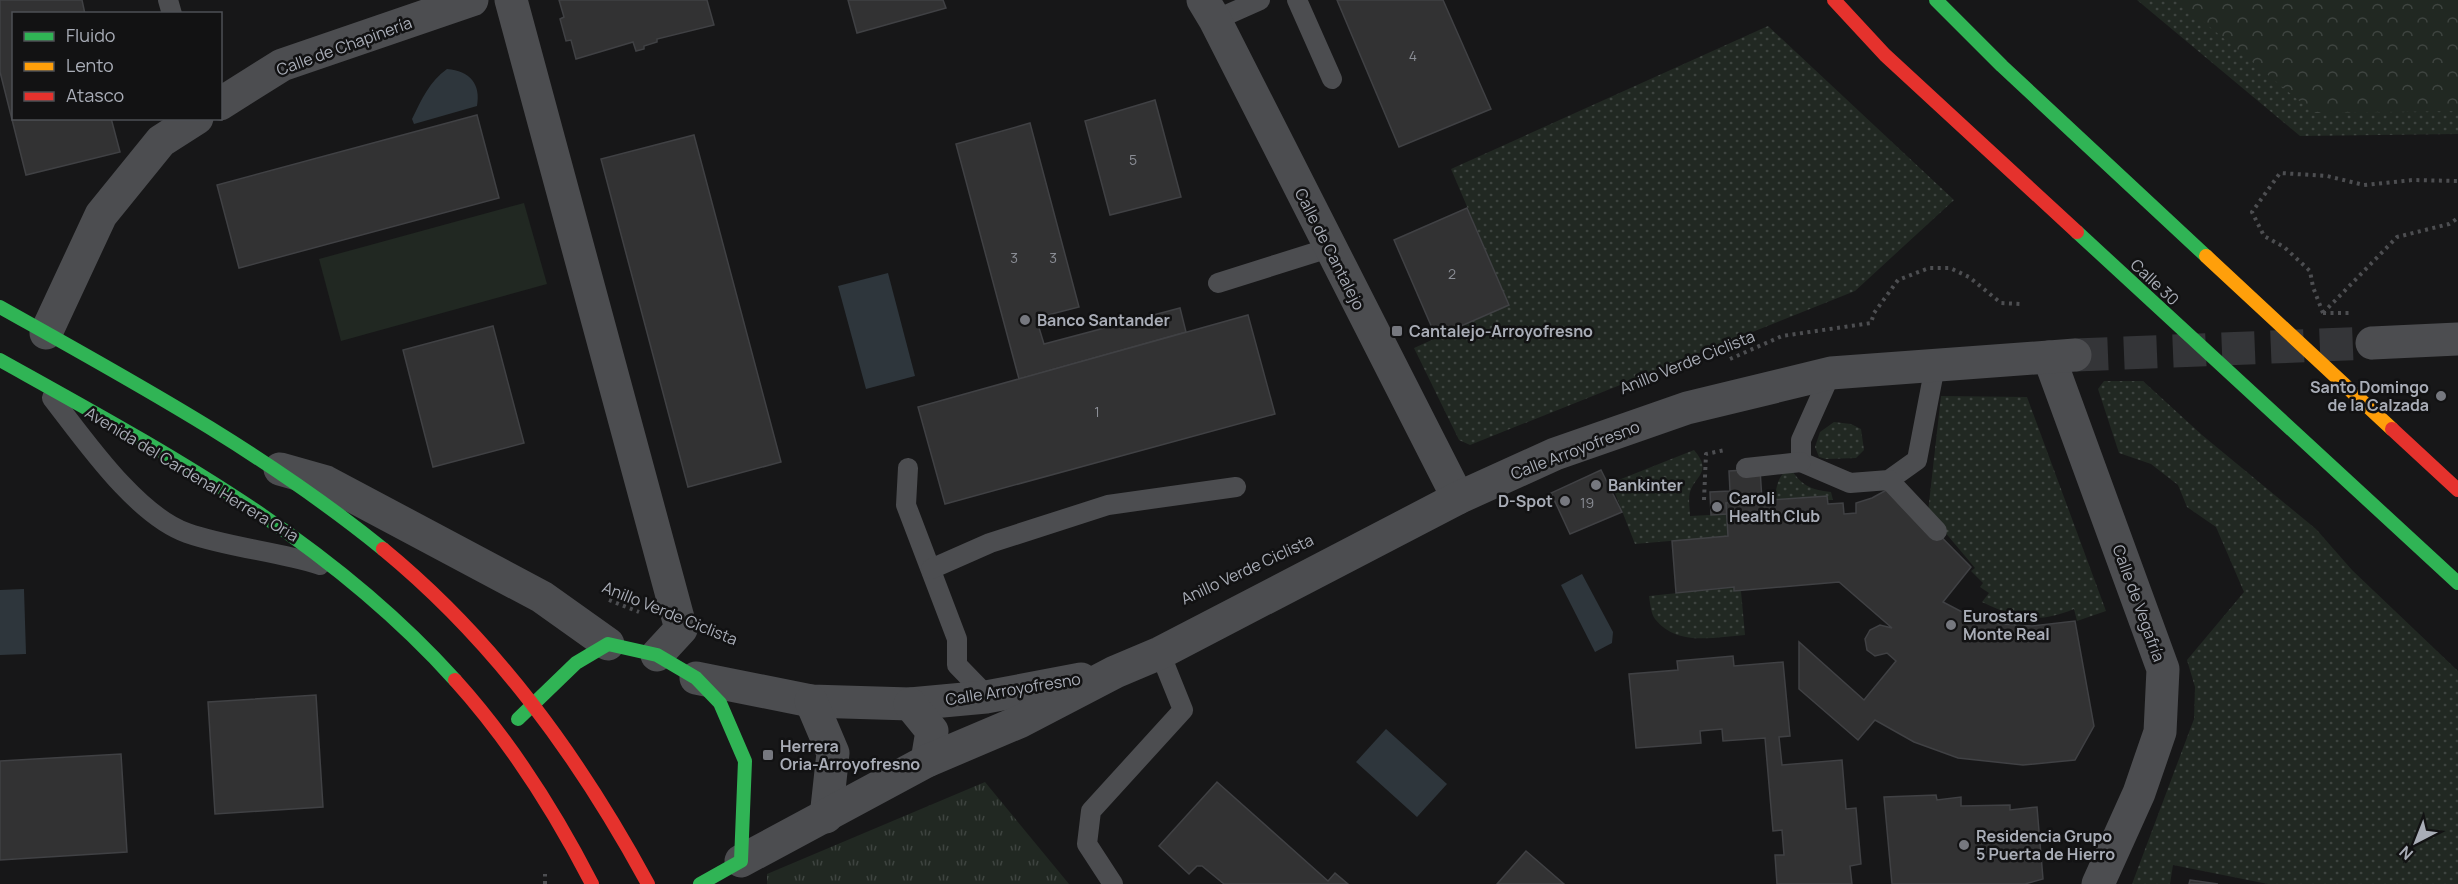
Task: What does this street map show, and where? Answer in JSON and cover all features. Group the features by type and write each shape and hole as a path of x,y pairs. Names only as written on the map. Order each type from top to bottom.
{"main road":[{"name":"Calle 30","path":"1834,0 1885,55 2458,583"},
{"path":"1936,0 2002,66 2314,353 2458,490"},
{"path":"0,307 209,426 338,514 400,563 452,611 572,753 648,884"},
{"path":"2314,353 2399,416"},
{"name":"Avenida del Cardenal Herrera Oria","path":"0,360 254,508 344,573 388,611 446,669 503,737 534,783 587,881"},
{"path":"503,737 531,703 576,663 608,644 657,655 696,678 720,703 745,761 741,861 700,884"}],"street":[{"name":"Calle de Chapinería","path":"222,103 282,65 472,0"},
{"path":"511,0 681,629 657,655"},
{"name":"Calle de Cantalejo","path":"1209,10 1458,498"},
{"path":"46,333 101,215 161,141 194,120"},
{"path":"2372,343 2458,339"},
{"name":"Calle Arroyofresno","path":"741,861 927,761 1019,722 1115,672 1160,653 1458,498 1555,454 1687,408 1831,373 2062,356"},
{"name":"Calle de Vegafría","path":"2062,356 2163,669 2160,732 2139,793 2098,884"},
{"path":"268,465 326,482 542,597 608,644"},
{"name":"Calle Arroyofresno","path":"696,678 811,701 910,704 986,697 1115,672"},
{"path":"811,701 833,753 826,817"},
{"path":"910,704 932,731 927,761"}],"lane":[{"path":"1209,10 1260,0"},
{"path":"1297,0 1332,79"},
{"path":"1218,283 1329,248"},
{"path":"1746,468 1801,462 1850,483 1889,480 1917,460 1935,366"},
{"path":"1801,462 1801,440 1831,373"},
{"path":"39,382 113,474 146,508 183,532 231,546 284,554 344,573"},
{"path":"908,468 906,505 957,639 957,665 986,697 1019,722"},
{"path":"1889,480 1937,531"},
{"path":"931,569 990,543 1108,505 1236,487"},
{"path":"1113,884 1087,844 1091,811 1183,710 1160,653"}],"path":[{"path":"2458,181 2413,180 2364,185 2327,176 2280,173 2252,212 2264,236 2284,247 2310,271 2313,287 2323,313 2397,237 2449,224 2458,219"},
{"name":"Anillo Verde Ciclista","path":"1721,363 1782,336 1871,323 1874,313 1898,279 1929,268 1950,267 1969,278 2001,303 2022,304"},
{"name":"Anillo Verde Ciclista","path":"603,598 681,629"}],"green space":[{"path":"2137,0 2458,0 2458,134 2300,136"},
{"path":"2177,0 2458,0 2458,111 2314,113"},
{"path":"1768,26 1954,200 1855,291 1470,445 1459,440 1414,348 1509,305 1451,169"},
{"path":"524,203 547,284 341,341 319,259"},
{"path":"2104,381 2143,381 2202,435 2316,529 2352,570 2458,671 2458,884 2268,884 2173,865 2170,884 2132,884 2194,719 2195,687 2187,660 2244,592 2216,527 2187,507 2178,485 2151,464 2119,453 2098,389"},
{"path":"1941,396 2027,397 2106,611 2077,621 2074,609 2049,617 2027,618 1982,602 1989,593 1980,587 1983,583 1971,571 1975,568 1928,512"},
{"path":"1834,422 1851,424 1861,429 1864,450 1856,458 1826,459 1819,457 1815,447 1820,432"},
{"path":"1694,450 1702,464 1702,469 1690,492 1690,516 1727,514 1728,536 1635,544 1611,483"},
{"path":"1790,467 1802,482 1818,490 1831,492 1833,500 1828,500 1827,496 1775,501 1778,481"},
{"path":"1734,587 1734,591 1741,591 1745,635 1697,638 1674,634 1655,619 1651,608 1649,596"},
{"path":"985,782 1069,884 767,884 767,874"}],"shaded area":[{"path":"447,69 462,73 472,80 477,91 477,106 414,124 412,119 427,91 435,79"},
{"path":"888,273 915,376 866,389 838,286"},
{"path":"1582,574 1613,632 1612,643 1595,652 1561,585"},
{"path":"24,589 26,654 0,655 0,590"},
{"path":"1386,729 1447,784 1417,817 1356,762"}],"building":[{"path":"0,0 82,0 85,12 12,12 12,120 0,72"},
{"path":"559,0 707,0 714,25 657,39 657,42 636,51 633,42 576,59 571,40 566,41 560,19 564,17"},
{"path":"848,0 943,0 946,8 857,33"},
{"path":"1337,0 1443,0 1491,109 1399,147"},
{"path":"1155,100 1181,197 1110,215 1085,121"},
{"path":"477,115 499,198 239,268 217,185"},
{"path":"12,120 112,120 120,152 26,175"},
{"path":"1030,123 1079,307 1036,318 1044,344 1180,308 1186,332 1019,379 956,144"},
{"path":"694,135 781,462 688,487 601,159"},
{"path":"1467,208 1509,305 1436,337 1394,240"},
{"path":"1248,315 1275,414 945,504 918,407"},
{"path":"493,326 524,443 433,467 403,350"},
{"path":"1760,469 1762,500 1726,503 1727,514 1711,515 1710,492 1730,491 1729,471"},
{"path":"1601,470 1622,512 1570,534 1551,493"},
{"name":"Eurostars Monte Real","path":"1892,487 1971,567 1943,602 1964,613 1999,624 2032,626 2075,621 2094,726 2075,760 2023,765 1958,758 1914,742 1875,720 1858,740 1799,689 1799,642 1864,700 1896,661 1887,653 1875,656 1867,650 1865,639 1870,630 1880,625 1892,628 1839,582 1734,591 1734,587 1676,593 1672,541 1728,536 1726,503 1827,496 1828,504 1843,503 1844,514 1856,513 1856,503 1872,498"},
{"path":"1733,656 1734,666 1783,662 1790,736 1779,737 1782,765 1842,760 1846,809 1856,808 1861,864 1850,866 1852,884 1777,884 1775,855 1784,855 1782,830 1773,831 1765,738 1723,741 1722,729 1700,731 1701,743 1636,748 1629,674 1678,670 1677,661"},
{"path":"316,695 323,807 215,814 208,702"},
{"path":"121,754 127,852 0,860 0,761"},
{"path":"1217,782 1328,881 1335,873 1348,884 1224,884 1202,866 1197,866 1189,874 1159,846"},
{"name":"Residencia Grupo 5 Puerta de Hierro","path":"1936,795 1937,800 1961,797 1961,806 2010,805 2010,810 2037,807 2043,879 2025,884 1892,884 1884,797"},
{"path":"1526,851 1564,884 1497,884"},
{"path":"2190,880 2218,884 2189,884"}],"tunnel":[{"path":"2075,355 2372,343"}],"traffic: fast":[{"path":"1936,0 2002,66 2206,256"},
{"path":"2077,232 2458,583"},
{"path":"0,307 148,391 245,450 292,481 383,549"},
{"path":"0,360 183,464 298,541 353,583 405,629 455,680"},
{"path":"518,719 576,663 608,644 657,655 696,678 720,703 745,761 741,861 700,884"}],"traffic: slow":[{"path":"2206,256 2392,429"}],"traffic: jam":[{"path":"1834,0 1885,55 2077,232"},
{"path":"2392,429 2458,490"},
{"path":"383,549 462,622 532,703 593,791 648,884"},
{"path":"455,680 495,728 530,777 592,884"}],"place":[{"name":"Banco Santander","path":"1025,320"},
{"name":"Cantalejo-Arroyofresno","path":"1397,331"},
{"name":"Santo Domingo de la Calzada","path":"2441,396"},
{"name":"Bankinter","path":"1596,485"},
{"name":"D-Spot","path":"1565,501"},
{"name":"Caroli Health Club","path":"1717,507"},
{"name":"Eurostars Monte Real","path":"1951,625"},
{"name":"Herrera Oria-Arroyofresno","path":"768,755"},
{"name":"Residencia Grupo 5 Puerta de Hierro","path":"1964,845"}]}
